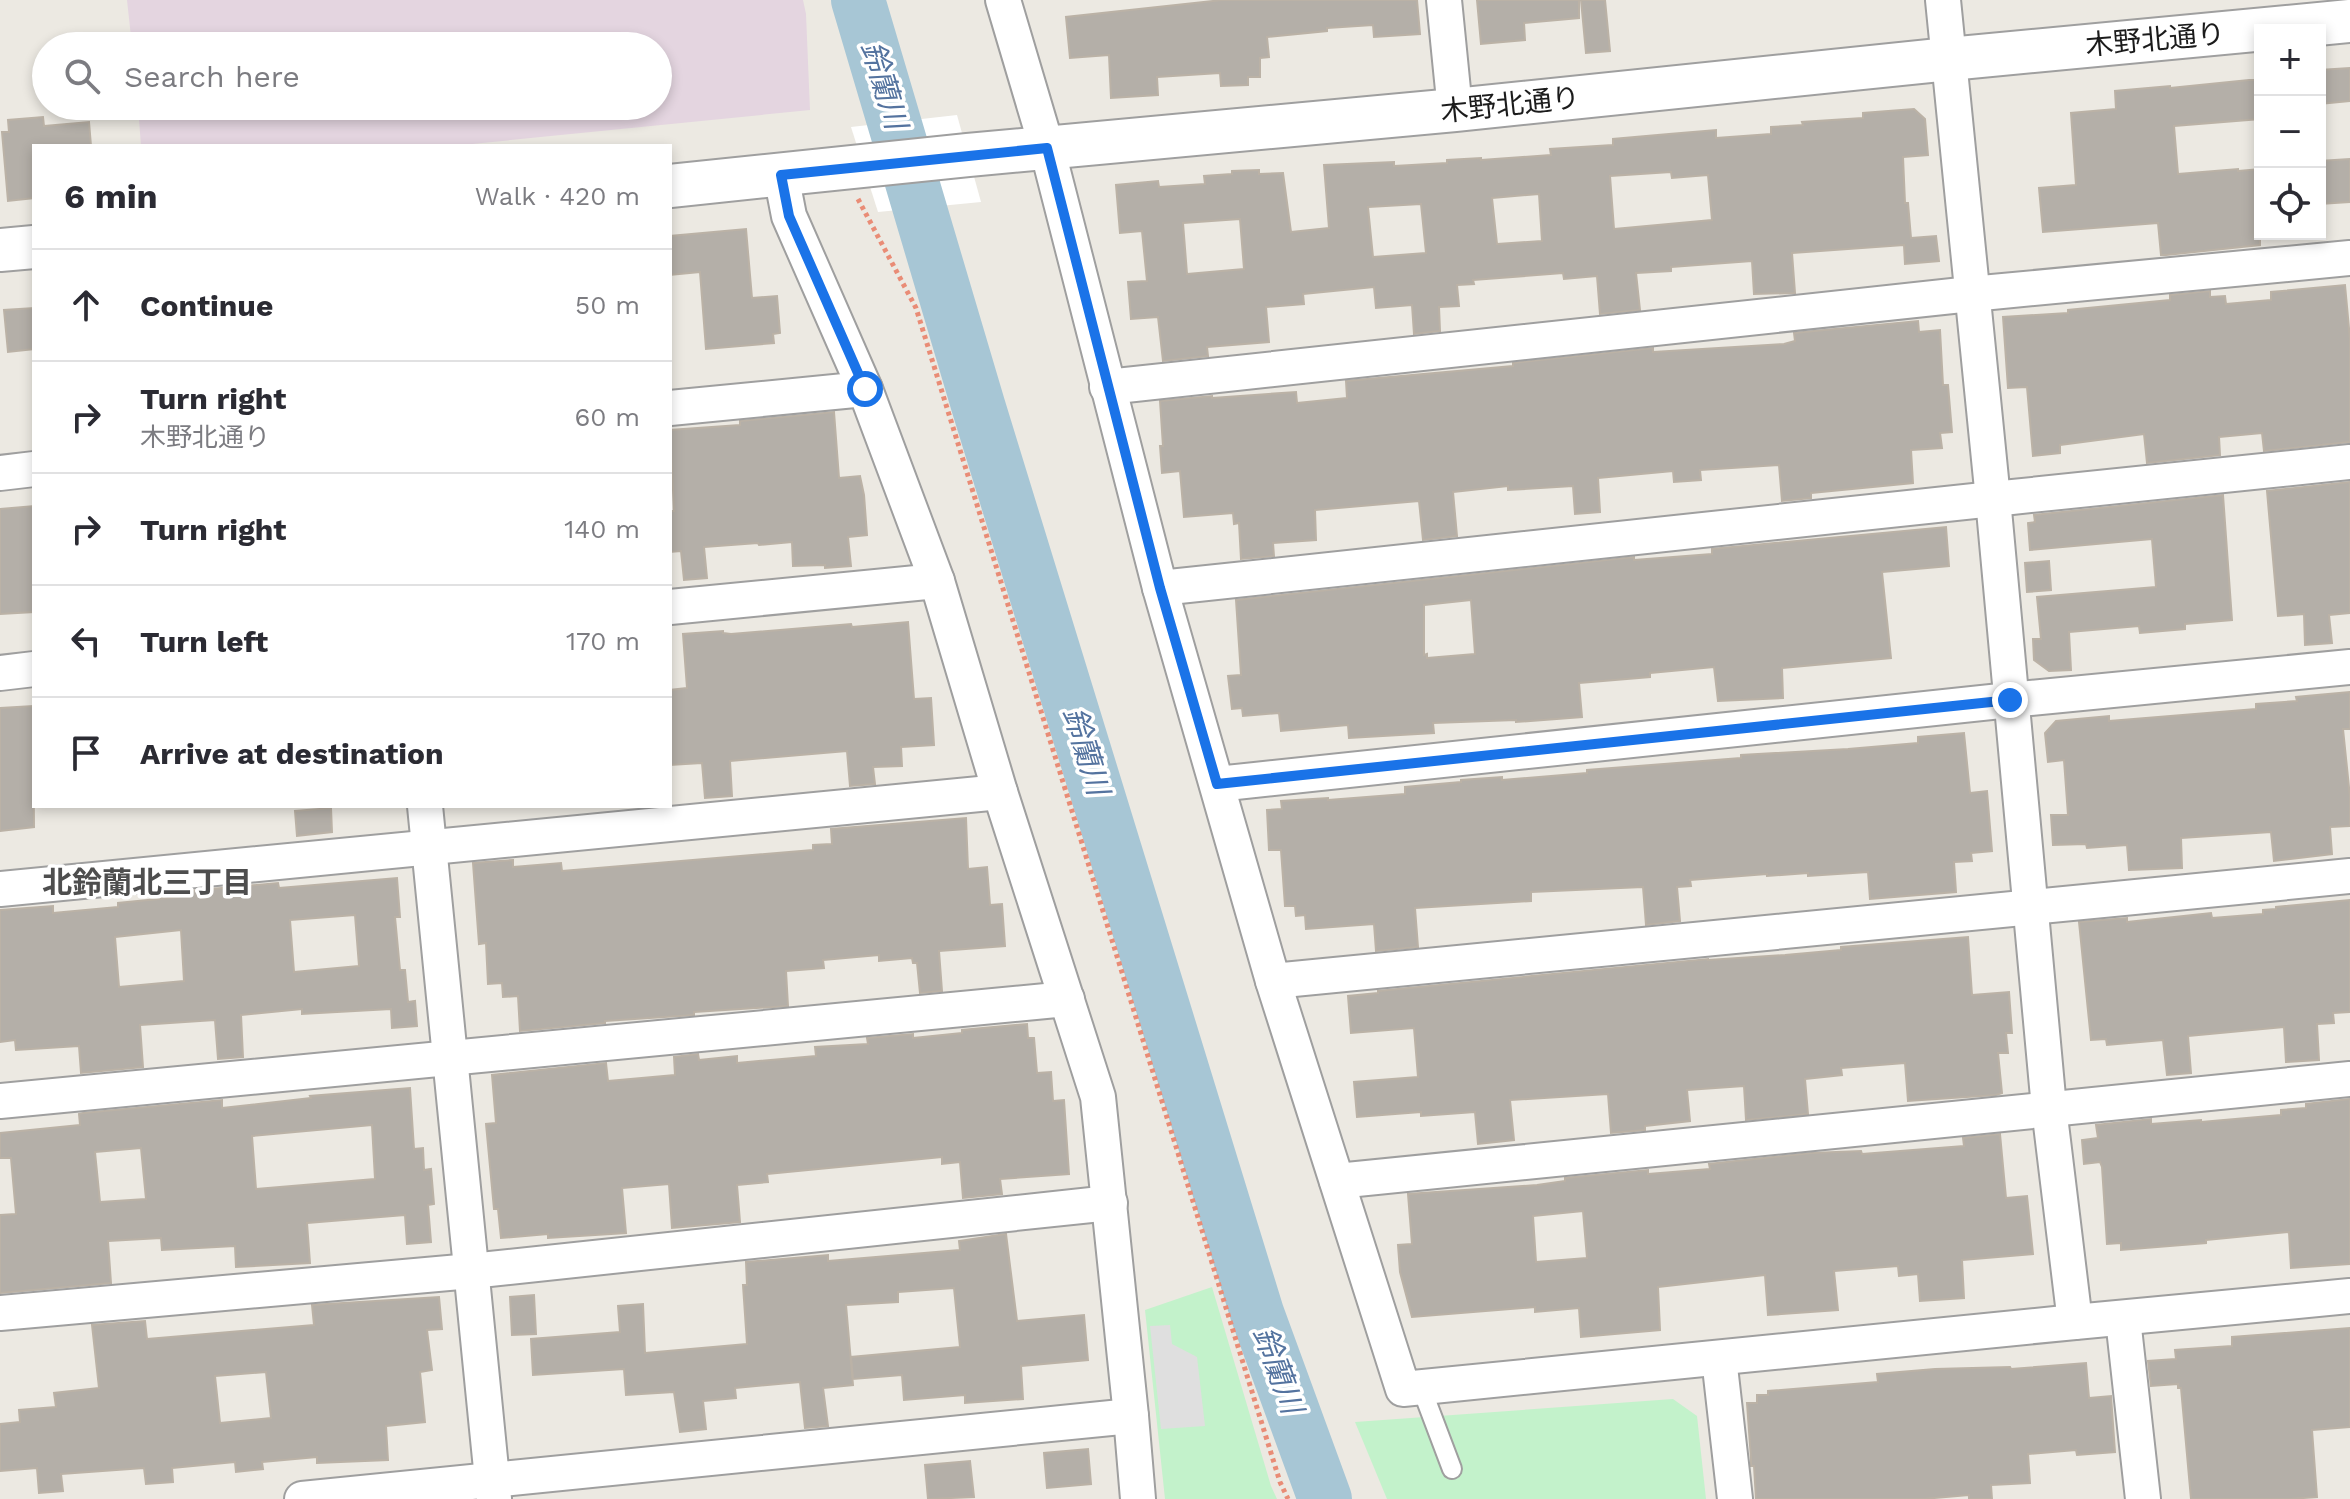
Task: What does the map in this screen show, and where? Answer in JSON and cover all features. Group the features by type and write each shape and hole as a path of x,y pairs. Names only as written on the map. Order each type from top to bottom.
{"street":[{"path":"1003,0 1047,148 1160,588 1273,981 1403,1389 2350,1296"},
{"path":"1444,0 1455,110"},
{"path":"1943,0 2049,1108 2075,1322"},
{"name":"木野北通り","path":"672,186 781,175 861,183 968,155 2350,21"},
{"path":"781,175 789,216 865,389 937,581 1000,792 1098,1097 1138,1499"},
{"path":"0,250 32,247"},
{"path":"1107,387 1971,294 2350,258"},
{"path":"672,408 865,389"},
{"path":"1160,588 2350,462"},
{"path":"0,473 32,469"},
{"path":"672,607 937,581"},
{"path":"1217,784 2350,667"},
{"path":"0,673 32,669"},
{"path":"0,889 1000,792"},
{"path":"425,808 493,1490"},
{"path":"1273,981 2350,876"},
{"path":"0,1101 1067,999"},
{"path":"1337,1181 2350,1079"},
{"path":"0,1313 471,1271 1110,1203"},
{"path":"2123,1319 2143,1499"},
{"path":"1719,1358 1735,1499"},
{"path":"302,1499 493,1490 1131,1416"}],"lane":[{"path":"1421,1387 1452,1469"}],"path":[{"path":"861,183 916,308 1204,1242 1288,1499"}],"shaded area":[{"path":"127,0 803,0 810,110 472,144 141,144 139,120 672,120 672,32 130,32"},
{"path":"1170,1325 1172,1344 1197,1357 1205,1426 1161,1429 1150,1326"}],"green space":[{"path":"1212,1287 1277,1499 1165,1499 1145,1310"},
{"path":"1673,1399 1697,1416 1706,1499 1387,1499 1355,1422"}],"pier":[{"path":"957,115 981,202 878,212 851,127"}],"building":[{"path":"1222,0 1417,0 1420,34 1374,37 1373,25 1267,37 1269,57 1260,58 1260,77 1248,77 1248,85 1221,86 1220,73 1157,77 1158,95 1111,98 1109,55 1070,58 1066,17"},
{"path":"1477,0 1579,0 1579,18 1524,23 1525,40 1481,44"},
{"path":"1581,0 1605,0 1610,51 1586,53"},
{"path":"2350,68 2350,101 2326,103 2326,70"},
{"path":"2254,80 2254,119 2174,126 2178,174 2254,170 2254,240 2260,240 2260,245 2161,255 2158,223 2043,232 2039,188 2076,185 2071,113 2116,109 2115,91"},
{"path":"1914,109 1925,119 1928,155 1903,157 1905,203 1908,203 1911,238 1936,236 1939,261 1905,264 1904,245 1792,253 1795,293 1754,294 1752,261 1671,267 1671,271 1636,273 1640,310 1600,314 1597,276 1564,279 1563,273 1473,280 1474,284 1457,285 1459,306 1439,307 1440,331 1414,334 1412,305 1376,308 1374,287 1303,294 1304,304 1266,307 1269,342 1207,347 1208,356 1163,361 1158,317 1131,319 1128,282 1147,281 1142,231 1120,233 1116,185 1158,181 1159,187 1205,184 1204,176 1232,174 1232,171 1283,173 1291,232 1329,228 1324,165 1394,162 1394,166 1551,155 1550,149 1613,145 1613,139 1716,130 1716,138 1771,134 1771,127 1863,118 1863,113","holes":["1671,172 1672,178 1708,175 1712,220 1614,229 1610,176","1539,194 1542,241 1497,244 1492,198","1421,204 1426,253 1373,257 1368,207","1240,219 1244,269 1187,274 1183,223"]},
{"path":"32,118 43,120 44,126 89,122 91,144 32,144 32,198 8,201 2,132 9,132 8,120"},
{"path":"2350,159 2350,202 2326,204 2326,161"},
{"path":"746,229 752,298 777,296 780,333 773,334 774,343 706,349 700,272 672,275 672,236"},
{"path":"2345,285 2350,339 2350,442 2264,451 2262,433 2219,437 2220,455 2147,463 2144,434 2060,445 2060,453 2033,456 2027,387 2008,388 2003,317 2068,313 2068,310 2170,300 2170,295 2210,291 2210,297 2225,296 2226,304 2271,300 2271,292"},
{"path":"32,308 32,349 8,352 4,310"},
{"path":"1918,321 1919,332 1940,330 1943,385 1948,385 1952,432 1940,433 1942,448 1911,450 1913,483 1811,493 1811,498 1782,501 1779,465 1700,470 1701,480 1674,482 1673,471 1598,478 1600,512 1575,514 1573,486 1508,490 1508,486 1453,492 1457,536 1423,540 1419,501 1315,510 1316,540 1273,543 1274,556 1241,559 1239,523 1234,524 1233,513 1184,517 1180,471 1162,473 1160,401 1296,392 1297,403 1347,398 1346,381 1513,366 1513,363 1653,348 1653,352 1784,344 1795,341 1794,333"},
{"path":"834,412 839,478 860,476 864,495 867,535 848,537 851,566 793,566 792,542 704,547 707,578 684,580 681,551 672,552 672,430 740,425 740,421"},
{"path":"2350,482 2350,613 2329,615 2332,643 2305,645 2304,614 2278,616 2267,491"},
{"path":"2223,495 2232,620 2185,624 2185,629 2140,633 2139,626 2069,632 2071,670 2049,671 2034,660 2033,639 2041,639 2037,597 2156,587 2152,539 2030,550 2028,523 2035,522 2034,515"},
{"path":"32,506 32,612 0,614 0,509"},
{"path":"1946,527 1949,566 1882,572 1891,658 1782,668 1783,698 1718,701 1714,667 1579,683 1582,717 1433,723 1434,733 1349,738 1348,725 1281,731 1279,713 1243,716 1242,708 1232,709 1228,676 1241,675 1236,600 1634,557 1634,560 1712,554 1712,549","holes":["1471,600 1475,654 1427,658 1427,654 1424,655 1424,605"]},
{"path":"2049,561 2051,590 2027,592 2025,563"},
{"path":"908,622 914,699 931,698 934,745 901,747 902,766 873,767 875,784 850,786 847,751 730,761 732,796 705,798 702,763 672,765 672,690 687,688 683,634 723,631 731,634 851,624 852,627"},
{"path":"2350,692 2350,729 2343,729 2350,826 2330,827 2332,854 2274,861 2271,832 2181,838 2182,868 2129,870 2127,845 2087,848 2086,844 2053,845 2051,815 2068,815 2064,760 2048,762 2045,733 2056,721 2109,716 2109,721 2256,709 2256,704"},
{"path":"32,706 34,827 0,831 0,708"},
{"path":"1964,733 1970,793 1987,791 1992,851 1971,853 1972,861 1954,862 1956,892 1870,899 1868,872 1808,876 1808,873 1767,874 1690,880 1691,886 1677,887 1680,921 1646,925 1643,887 1531,892 1531,901 1415,908 1418,947 1376,951 1374,924 1306,929 1305,915 1296,916 1295,906 1285,906 1281,850 1269,850 1267,810 1282,809 1281,801 1405,794 1405,787 1461,780 1502,777 1502,780 1741,758 1741,755 1918,743 1918,737"},
{"path":"331,808 332,832 297,836 295,811"},
{"path":"966,818 968,869 987,867 990,905 1002,904 1005,946 939,951 942,991 920,993 917,963 913,963 912,958 879,961 879,955 823,960 824,968 786,971 788,1006 694,1012 694,1015 520,1031 518,996 503,997 502,983 488,984 486,943 479,944 473,863 513,860 513,867 561,863 562,871 813,850 813,845 832,844 831,829"},
{"path":"397,878 400,917 395,917 400,970 405,970 408,1002 415,1001 417,1026 392,1028 391,1009 302,1014 302,1009 241,1015 243,1057 218,1059 215,1020 140,1025 143,1067 81,1073 79,1046 16,1050 15,1040 0,1042 0,910 53,906 53,913 178,897 177,892 278,883 279,888","holes":["355,915 359,966 294,972 290,920","181,930 184,981 119,987 115,937"]},
{"path":"2350,900 2350,1012 2333,1013 2334,1023 2317,1024 2319,1060 2286,1062 2284,1027 2188,1036 2191,1073 2167,1075 2163,1040 2107,1045 2106,1039 2091,1040 2079,922 2127,918 2127,922 2211,913 2212,918 2263,914 2263,910 2276,907"},
{"path":"1968,937 1972,995 2009,992 2012,1033 2006,1033 2008,1053 1998,1053 2002,1093 1996,1095 1908,1101 1905,1063 1841,1068 1842,1075 1805,1079 1808,1114 1746,1120 1744,1086 1687,1090 1690,1121 1611,1133 1608,1094 1510,1100 1514,1140 1478,1144 1475,1112 1357,1117 1354,1082 1418,1077 1414,1028 1351,1033 1348,996 1708,959 1785,955 1841,950 1841,947"},
{"path":"1027,1024 1028,1038 1034,1038 1037,1073 1051,1072 1053,1101 1064,1100 1069,1174 1000,1179 1002,1194 963,1198 960,1162 942,1164 942,1157 767,1174 768,1182 737,1185 740,1222 672,1228 669,1184 622,1188 626,1233 501,1238 498,1209 494,1209 486,1124 496,1123 492,1075 606,1063 608,1081 675,1075 674,1057 698,1054 699,1060 737,1056 737,1063 816,1056 815,1047 868,1044 867,1038 913,1034 913,1038"},
{"path":"410,1088 414,1149 423,1148 424,1170 431,1169 434,1204 428,1205 431,1242 407,1244 405,1215 307,1223 310,1263 236,1267 235,1246 162,1250 161,1238 108,1241 111,1283 0,1293 0,1215 16,1214 11,1158 0,1158 0,1133 80,1125 79,1114 83,1113 222,1100 222,1108 310,1096","holes":["372,1125 375,1179 256,1189 252,1136","141,1148 146,1199 100,1202 95,1152"]},
{"path":"2350,1099 2350,1264 2291,1268 2289,1232 2121,1250 2121,1243 2107,1244 2102,1167 2100,1162 2084,1164 2082,1140 2098,1138 2096,1125 2151,1119 2151,1124 2281,1115 2281,1110 2306,1108 2306,1104"},
{"path":"2000,1134 2006,1198 2027,1196 2033,1254 1962,1260 1964,1298 1920,1301 1918,1274 1899,1276 1898,1266 1834,1271 1838,1310 1768,1315 1765,1275 1658,1287 1660,1330 1581,1337 1579,1308 1535,1312 1535,1307 1412,1317 1400,1272 1398,1245 1412,1244 1408,1194 1537,1185 1565,1181 1565,1178 1648,1170 1648,1174 1710,1169 1709,1164 1811,1153 1861,1151 1862,1154 1964,1146 1963,1138","holes":["1583,1211 1587,1258 1536,1262 1533,1216"]},
{"path":"1006,1234 1017,1321 1084,1315 1088,1360 1021,1366 1023,1399 965,1403 965,1395 904,1400 902,1375 853,1379 851,1357 960,1347 954,1288 898,1292 898,1302 846,1305 853,1385 823,1388 828,1426 805,1428 800,1382 735,1388 736,1398 703,1401 706,1429 680,1432 674,1392 626,1395 624,1369 533,1375 531,1339 620,1332 618,1306 643,1304 645,1353 747,1344 743,1285 747,1285 746,1262 828,1255 828,1261 960,1250 959,1241"},
{"path":"534,1295 536,1334 512,1335 510,1297"},
{"path":"439,1297 442,1329 427,1330 432,1370 420,1372 425,1422 386,1426 388,1460 317,1463 317,1457 262,1462 263,1469 236,1472 235,1462 172,1468 173,1482 146,1484 144,1468 61,1474 63,1491 39,1493 37,1468 0,1471 0,1424 20,1422 19,1410 56,1407 54,1393 99,1388 92,1325 145,1321 147,1339 314,1325 312,1305","holes":["266,1372 271,1418 220,1423 215,1376"]},
{"path":"2350,1328 2350,1427 2312,1430 2317,1497 2191,1499 2181,1388 2178,1384 2151,1386 2148,1361 2176,1359 2175,1350 2232,1346 2232,1337"},
{"path":"2086,1363 2089,1398 2111,1396 2115,1452 2077,1455 2076,1450 2028,1454 2030,1483 1991,1485 1992,1499 1969,1499 1969,1495 1923,1499 1756,1499 1747,1403 1757,1403 1757,1395 1768,1395 1768,1391 1878,1382 1877,1374"},
{"path":"1088,1449 1091,1484 1047,1488 1044,1453"},
{"path":"970,1461 974,1497 928,1499 925,1465"}],"waterway":[{"name":"鈴蘭川","path":"858,0 978,405 1257,1313 1325,1499"}],"district":[{"name":"北鈴蘭北三丁目","path":"147,883"}],"route":[{"path":"865,389 789,216 781,175 1047,148 1160,588 1217,784 2010,700"}]}
